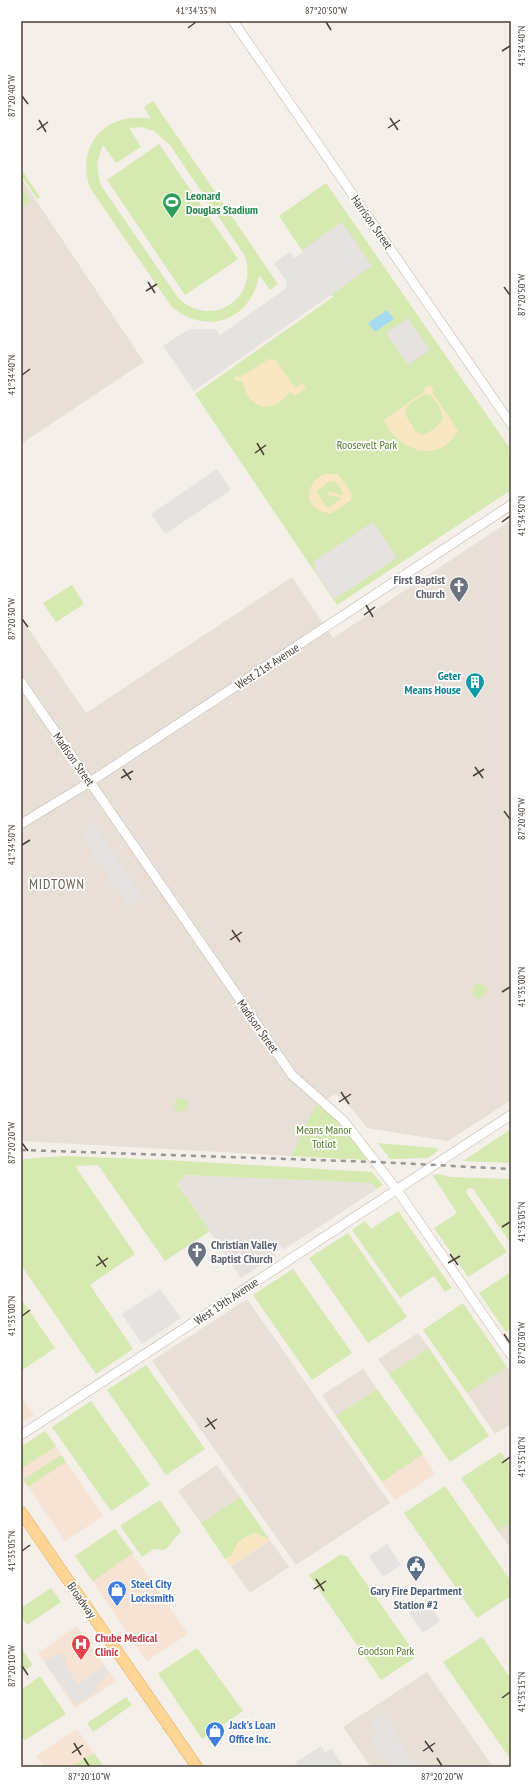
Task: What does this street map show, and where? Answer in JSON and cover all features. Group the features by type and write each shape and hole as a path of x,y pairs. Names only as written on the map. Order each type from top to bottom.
{"main road":[{"name":"Broadway","path":"21,1512 197,1767"}],"street":[{"name":"Harrison Street","path":"233,21 511,424"},
{"name":"West 21st Avenue","path":"21,824 90,782 511,506"},
{"name":"Madison Street","path":"21,682 292,1075 344,1120 397,1190 511,1355"},
{"name":"West 19th Avenue","path":"21,1434 511,1115"}],"shaded area":[{"path":"21,178 144,362 21,444"},
{"path":"342,222 372,266 194,391 163,346 189,329 215,329 220,335 285,289 287,282 274,263 290,252 294,258 303,252 302,250"},
{"path":"408,318 430,350 408,365 386,333"},
{"path":"217,469 231,490 165,534 151,514"},
{"path":"511,520 511,1100 448,1141 367,1128 353,1110 336,1094 316,1104 291,1156 21,1141 21,618 86,713 292,577 333,638"},
{"path":"373,522 397,558 334,599 314,570 316,566 313,562"},
{"path":"94,824 142,897 128,906 82,837 89,832 87,828"},
{"path":"185,1175 373,1183 377,1189 285,1249 279,1246 274,1250 275,1256 241,1278 177,1183"},
{"path":"160,1289 181,1318 142,1344 122,1314"},
{"path":"247,1299 390,1503 296,1565 152,1361"},
{"path":"418,1333 429,1348 389,1374 378,1359"},
{"path":"507,1367 511,1373 511,1424 495,1434 467,1393"},
{"path":"363,1369 377,1389 336,1416 322,1395"},
{"path":"21,1396 34,1415 21,1423"},
{"path":"45,1431 103,1516 65,1541 21,1476 21,1447"},
{"path":"423,1454 435,1474 395,1500 382,1482"},
{"path":"217,1465 240,1497 201,1523 178,1491"},
{"path":"511,1522 511,1549 498,1531"},
{"path":"115,1529 188,1634 147,1661 75,1556"},
{"path":"270,1540 289,1567 250,1593 231,1566"},
{"path":"387,1544 401,1565 383,1577 369,1556"},
{"path":"426,1600 440,1621 423,1633 409,1613"},
{"path":"77,1626 116,1681 75,1708 38,1653"},
{"path":"61,1653 67,1661 65,1664 77,1685 104,1666 109,1674 96,1685 97,1691 76,1705 44,1662"},
{"path":"427,1672 493,1767 371,1767 343,1727"},
{"path":"383,1712 399,1734 394,1739 401,1742 410,1756 411,1762 417,1760 422,1767 391,1767 370,1737 376,1732 369,1722"},
{"path":"77,1729 104,1767 44,1767 36,1756"},
{"path":"321,1746 325,1753 331,1748 344,1767 298,1767 296,1762"}],"green space":[{"path":"153,101 278,284 270,290 259,275 255,291 247,303 237,313 225,319 212,322 198,321 184,315 171,306 90,188 87,172 87,158 91,145 98,134 108,126 121,120 135,118 151,119 144,107","holes":["141,127 154,131 170,145 245,256 248,271 245,285 239,296 230,304 219,310 206,311 192,307 179,299 100,184 97,163 103,145 116,163 141,147 129,128"]},
{"name":"Leonard Douglas Stadium","path":"159,144 238,259 185,295 107,180"},
{"path":"21,169 40,197 37,199 21,175"},
{"name":"Roosevelt Park","path":"326,183 511,450 511,490 337,605 195,394 333,297 279,216"},
{"path":"22,188 31,201 21,208 21,189"},
{"path":"72,585 84,604 56,622 43,603"},
{"path":"476,983 486,986 488,990 478,1000 473,995 473,987"},
{"path":"181,1098 186,1100 188,1105 186,1110 181,1112 176,1110 174,1105 176,1100"},
{"name":"Means Manor Totlot","path":"316,1104 338,1123 367,1160 291,1156"},
{"path":"511,1129 511,1163 463,1161"},
{"path":"378,1143 435,1148 439,1150 428,1158 390,1159"},
{"path":"65,1156 167,1160 372,1172 383,1185 377,1189 372,1183 185,1175 177,1184 210,1231 165,1261 98,1165 75,1166 135,1254 90,1285 133,1349 96,1374 21,1265 21,1159"},
{"path":"438,1174 451,1177 511,1179 511,1244 473,1189 469,1188 466,1191 507,1252 468,1277 434,1228 457,1213 433,1176"},
{"path":"398,1211 452,1288 445,1292 434,1276 400,1298 352,1230 365,1221 371,1229"},
{"path":"348,1233 407,1317 368,1343 309,1258"},
{"path":"293,1269 352,1353 312,1380 253,1295"},
{"path":"511,1272 511,1328 506,1332 479,1293"},
{"path":"21,1299 55,1348 21,1371"},
{"path":"463,1303 507,1367 467,1393 423,1330"},
{"path":"429,1348 489,1436 450,1462 389,1374"},
{"path":"146,1365 205,1449 166,1475 107,1390"},
{"path":"377,1389 423,1454 382,1482 336,1416"},
{"path":"91,1401 150,1485 111,1511 52,1427"},
{"path":"45,1431 56,1446 21,1469 21,1447"},
{"path":"501,1452 511,1467 511,1522 498,1531 461,1478"},
{"path":"61,1455 66,1462 28,1487 23,1480"},
{"path":"445,1486 511,1581 511,1596 477,1618 404,1513"},
{"path":"240,1497 270,1540 255,1533 250,1535 240,1541 232,1555 225,1559 201,1523"},
{"path":"160,1500 181,1531 164,1550 154,1549 142,1557 121,1525"},
{"path":"115,1529 133,1553 93,1581 75,1556"},
{"name":"Goodson Park","path":"340,1555 347,1556 414,1652 413,1659 381,1680 309,1575"},
{"path":"51,1588 61,1602 27,1625 21,1616 21,1608"},
{"path":"482,1637 511,1679 511,1760 443,1662"},
{"path":"21,1648 33,1665 21,1673"},
{"path":"197,1648 243,1711 202,1739 159,1675 159,1673"},
{"path":"40,1676 66,1714 25,1740 21,1735 21,1690"},
{"path":"126,1697 132,1705 93,1732 87,1723"},
{"path":"95,1754 104,1767 69,1767 88,1757"}],"sand":[{"path":"266,359 278,361 277,363 295,388 303,383 306,388 295,396 290,392 281,401 270,406 265,407 254,402 248,395 241,380 238,382 234,378 238,375 239,378 266,361"},
{"path":"429,385 433,388 433,394 458,430 450,441 441,448 430,451 420,450 399,440 390,431 384,420 424,392 425,387","holes":["425,394 431,395 441,411 442,419 436,427 423,435 416,432 405,414 407,406"]},
{"path":"324,474 338,474 352,494 351,500 331,514 319,510 310,502 309,496 311,486","holes":["330,481 335,481 343,493 342,495 329,491 327,492 328,495 342,498 330,507 326,506 317,493 318,490"]},
{"path":"255,1533 270,1540 231,1566 225,1559 232,1555 240,1541"}],"water":[{"path":"387,310 394,319 375,332 368,323"}],"railway":[{"path":"21,1150 376,1162 511,1169"}],"place":[{"name":"Leonard Douglas Stadium","path":"172,219"},
{"name":"First Baptist Church","path":"459,603"},
{"name":"Geter Means House","path":"475,699"},
{"name":"Christian Valley Baptist Church","path":"197,1268"},
{"name":"Gary Fire Department Station #2","path":"416,1582"},
{"name":"Steel City Locksmith","path":"117,1607"},
{"name":"Chube Medical Clinic","path":"81,1661"},
{"name":"Jack's Loan Office Inc.","path":"215,1748"}],"district":[{"name":"MIDTOWN","path":"57,884"}]}
